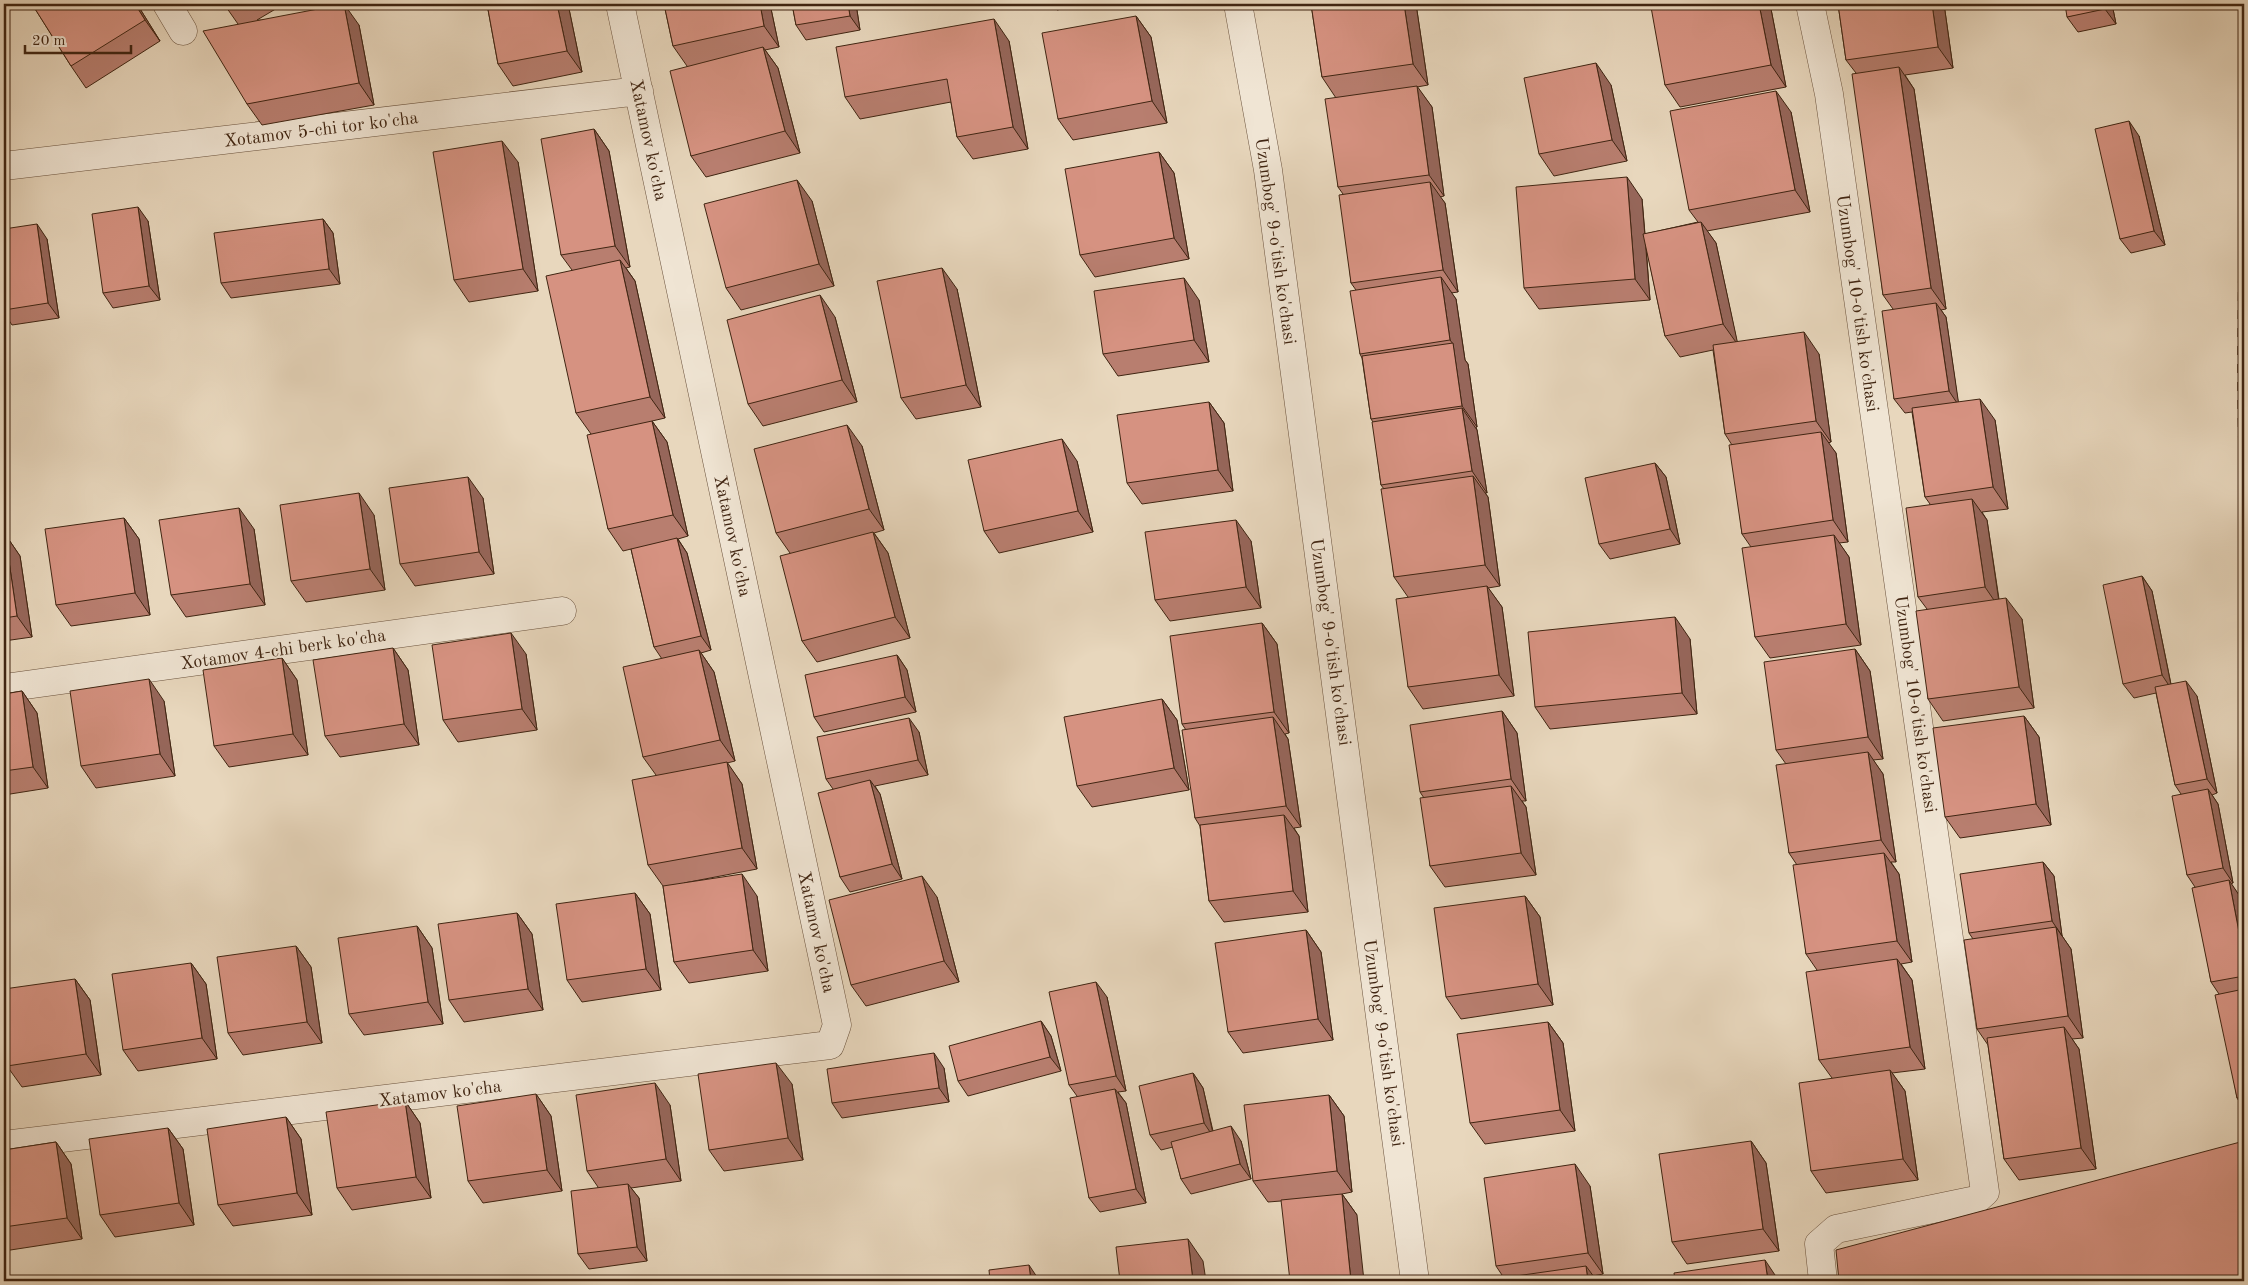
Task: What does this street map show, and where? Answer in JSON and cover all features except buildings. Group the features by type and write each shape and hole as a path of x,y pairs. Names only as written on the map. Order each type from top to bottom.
{"street":[{"path":"167,4 183,31"},
{"name":"Xatamov ko'cha","path":"4,1145 830,1045 837,1025 620,4"},
{"name":"Uzumbog' 9-o'tish ko'chasi","path":"1238,4 1270,180 1415,1281"},
{"name":"Uzumbog' 10-o'tish ko'chasi","path":"1810,4 1829,94 1985,1192 1976,1200 1836,1229 1819,1244 1823,1281"},
{"name":"Xotamov 5-chi tor ko'cha","path":"4,166 638,91"},
{"name":"Xotamov 4-chi berk ko'cha","path":"4,688 562,611"}],"railway":[{"path":"2244,94 2241,164 2239,370 2244,522"}]}
